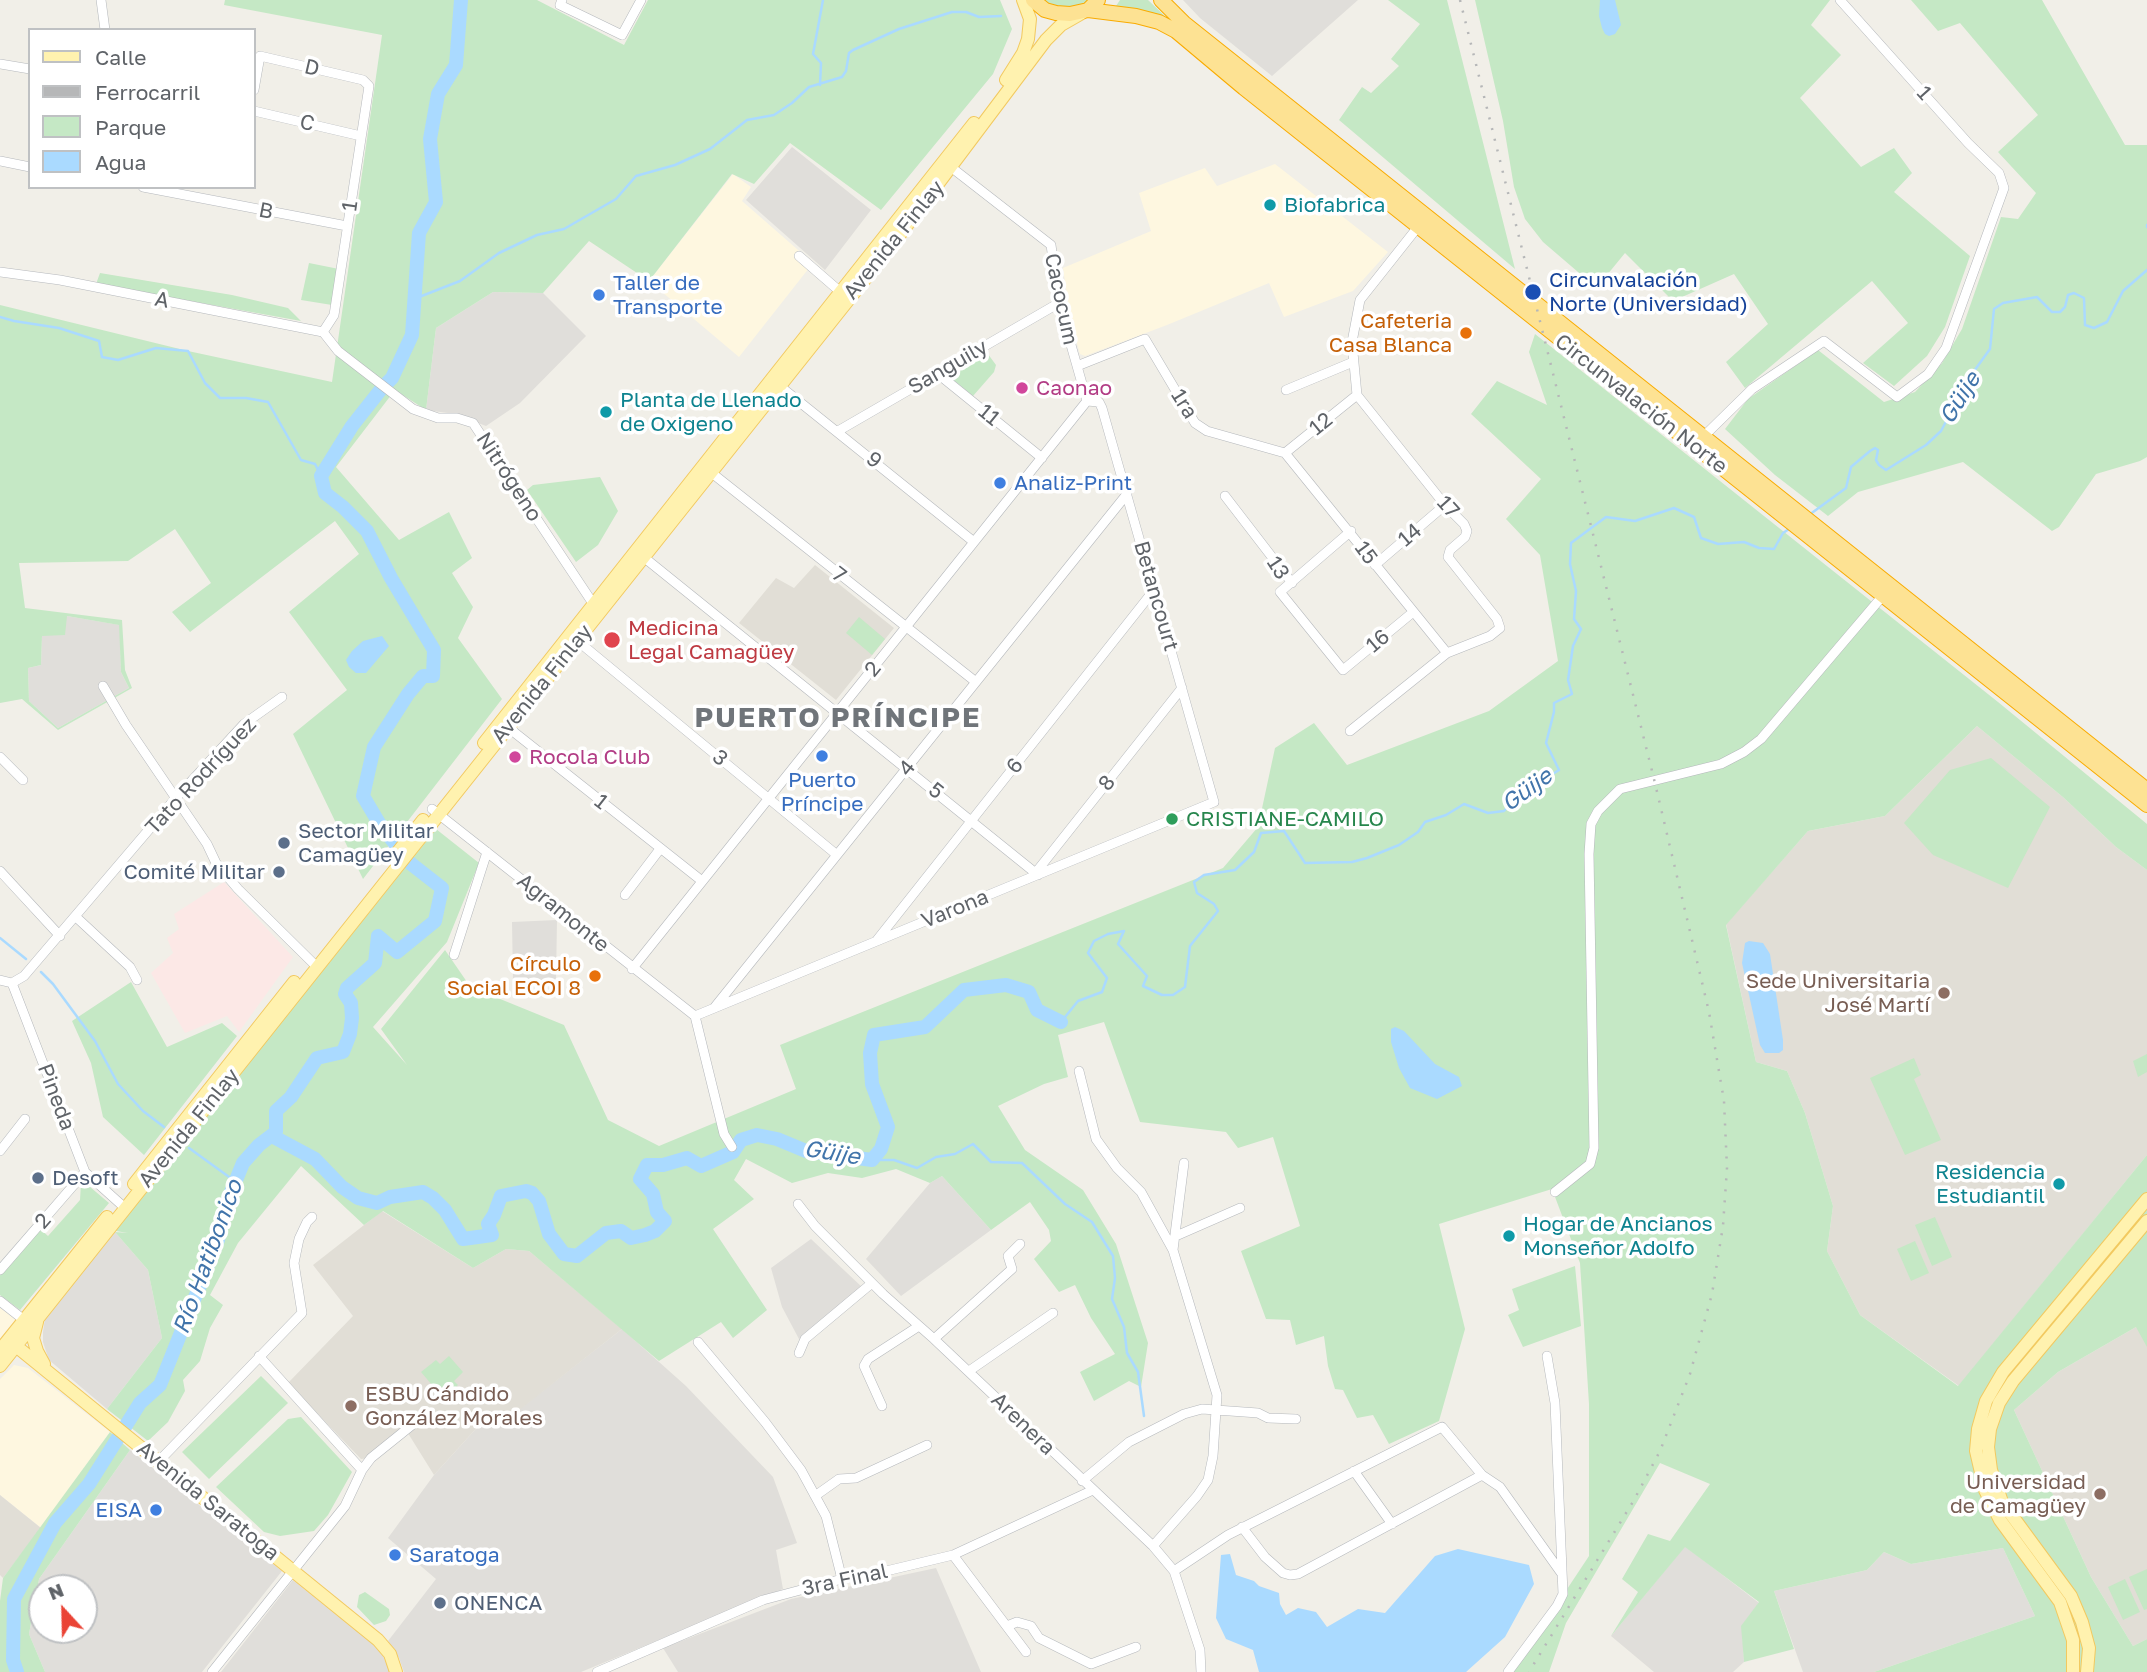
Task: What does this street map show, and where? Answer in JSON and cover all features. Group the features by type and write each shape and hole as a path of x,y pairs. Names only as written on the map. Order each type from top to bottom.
{"highway":[{"name":"Circunvalación Norte","path":"1033,0 1056,13 1070,14 1093,5 1159,22 1176,31 1808,528 2147,805"},
{"name":"Circunvalación Norte","path":"1161,0 1184,23 1422,222"},
{"name":"Circunvalación Norte","path":"1886,592 2147,790"}],"main road":[{"name":"Avenida Finlay","path":"948,165 1023,53 1030,19 1023,0"},
{"name":"Avenida Finlay","path":"1,1360 1046,40 1061,26 1093,5"},
{"path":"2073,1672 2073,1640 2060,1602 2000,1520 1988,1498 1976,1451 1978,1429 1986,1401 2003,1372 2147,1199"},
{"name":"Avenida Finlay","path":"28,1323 40,1315 122,1205"},
{"path":"2087,1672 2089,1648 2071,1596 2010,1513 1997,1489 1988,1447 1990,1429 1998,1403 2013,1381 2147,1221"},
{"path":"40,1315 33,1338 43,1367"},
{"name":"Avenida Saratoga","path":"12,1343 378,1640 390,1654 396,1672"},
{"path":"1,1360 22,1359 43,1367"}],"street":[{"path":"101,0 105,28"},
{"path":"561,2 622,35 640,0"},
{"name":"1","path":"1699,442 1752,389 1824,341 1897,397 1928,374 1946,348 2004,188 1999,173 1968,143 1840,0"},
{"name":"D","path":"256,79 260,56 363,80"},
{"path":"0,64 28,69"},
{"name":"1","path":"323,332 334,315 369,86 363,80"},
{"name":"C","path":"256,111 361,135"},
{"path":"0,161 28,166"},
{"name":"Cacocum","path":"948,165 1051,245 1059,303 1087,401"},
{"name":"B","path":"164,189 347,226"},
{"path":"1357,395 1352,342 1360,300 1422,222"},
{"path":"799,256 844,295"},
{"name":"A","path":"0,272 60,280 323,332"},
{"name":"Sanguily","path":"838,431 1059,303"},
{"name":"Nitrógeno","path":"323,332 338,351 413,410 438,418 457,418 473,423 596,609"},
{"name":"1ra","path":"1077,366 1145,339 1195,423 1207,431 1285,453"},
{"path":"1286,390 1353,362"},
{"name":"11","path":"937,373 1042,458"},
{"name":"9","path":"776,383 974,542"},
{"name":"12","path":"1285,453 1357,395"},
{"name":"17","path":"1357,395 1467,530 1465,537 1450,550 1447,557 1497,619 1500,628 1490,636 1447,653"},
{"name":"2","path":"632,969 1087,401"},
{"name":"Betancourt","path":"1087,401 1099,402 1102,408 1214,802"},
{"name":"15","path":"1285,453 1351,531 1412,613 1447,653"},
{"name":"7","path":"707,470 976,682"},
{"name":"4","path":"713,1010 1127,494"},
{"name":"13","path":"1225,495 1292,583 1280,592 1343,670"},
{"name":"14","path":"1375,565 1446,505"},
{"path":"1292,583 1351,531"},
{"name":"5","path":"640,555 972,820 1035,875"},
{"name":"6","path":"876,942 1154,590"},
{"path":"1555,1192 1590,1164 1594,1148 1589,854 1591,824 1598,811 1620,789 1721,764 1744,752 1761,739 1886,592"},
{"name":"16","path":"1343,670 1412,613"},
{"name":"3","path":"573,638 837,855"},
{"path":"1350,731 1447,653"},
{"path":"103,686 207,844 216,863 238,889 314,964"},
{"name":"8","path":"1035,875 1182,688"},
{"name":"Tato Rodríguez","path":"12,983 24,976 60,936 175,799 244,724 282,697"},
{"name":"1","path":"504,725 702,881"},
{"path":"0,757 23,780"},
{"name":"Varona","path":"695,1016 1214,802"},
{"name":"Agramonte","path":"435,811 695,1016"},
{"path":"625,895 660,849"},
{"path":"454,955 486,852"},
{"path":"0,871 60,936"},
{"path":"76,917 130,967 137,981"},
{"path":"0,980 12,983"},
{"name":"Pineda","path":"12,983 85,1172 122,1205"},
{"path":"695,1016 724,1134 732,1147"},
{"path":"1079,1071 1096,1139 1117,1168 1141,1192 1173,1250 1217,1395 1218,1410 1208,1480 1191,1504 1153,1546"},
{"path":"0,1151 25,1119"},
{"path":"1173,1250 1184,1163"},
{"name":"2","path":"0,1270 85,1172"},
{"name":"Arenera","path":"798,1204 815,1226 872,1283 1153,1546 1174,1571 1200,1650 1201,1672"},
{"path":"1176,1236 1240,1208"},
{"path":"159,1461 302,1312 294,1264 299,1239 312,1217"},
{"path":"934,1339 1012,1269 1008,1256 1020,1244"},
{"path":"799,1353 805,1339 872,1283"},
{"path":"0,1301 28,1323"},
{"path":"969,1371 1052,1313"},
{"path":"882,1406 864,1366 869,1359 919,1326"},
{"path":"698,1342 801,1470 826,1516 842,1579"},
{"path":"260,1356 362,1470"},
{"path":"1508,1672 1563,1594 1555,1403 1547,1356"},
{"path":"1082,1480 1129,1442 1184,1414 1202,1409 1296,1419"},
{"path":"212,1672 345,1506 362,1470 372,1458 412,1425"},
{"path":"1174,1571 1242,1527 1442,1427 1482,1475 1500,1487 1562,1574"},
{"path":"815,1496 839,1479 856,1478 927,1446"},
{"path":"1354,1471 1392,1524"},
{"path":"1242,1527 1265,1557 1283,1573 1298,1574 1482,1475"},
{"name":"3ra Final","path":"597,1672 763,1600 842,1579 953,1555 1093,1490"},
{"path":"953,1555 1026,1651"},
{"path":"1007,1626 1017,1622 1031,1626 1039,1638 1091,1664 1136,1647"}],"shaded area":[{"path":"1183,0 1358,0 1272,76 1200,18"},
{"path":"792,147 871,210 825,270 746,200"},
{"path":"1275,164 1388,252 1353,291 1284,317 1269,283 1085,356 1080,354 1071,322 1063,268 1151,231 1139,193 1205,168 1217,186"},
{"path":"733,174 751,187 742,201 813,263 739,357 649,281"},
{"path":"493,292 543,293 586,336 520,403 486,426 455,414 426,410 436,328"},
{"path":"815,565 894,628 836,700 739,623 776,578 794,588"},
{"path":"67,616 120,625 121,672 129,688 58,728 29,701 28,668 41,665 42,635"},
{"name":"Sede Universitaria José Martí","path":"1977,726 2064,798 2116,847 2147,870 2147,1155 1959,1386 1860,1315 1827,1251 1833,1206 1805,1113 1787,1071 1756,1062 1726,924 1808,831 1885,816"},
{"path":"224,882 293,957 239,1032 227,1016 185,1033 151,973 173,953 167,938 179,929 174,914"},
{"path":"557,920 556,980 513,980 512,922"},
{"path":"942,1176 991,1230 901,1296 866,1259 930,1183"},
{"path":"382,1211 473,1268 506,1249 529,1251 622,1329 508,1419 483,1421 434,1475 406,1430 371,1458 361,1459 288,1383 353,1316 313,1265"},
{"path":"115,1232 148,1270 162,1338 107,1409 49,1360 43,1332 45,1318"},
{"path":"811,1239 863,1288 799,1339 782,1307 771,1268"},
{"name":"Universidad de Camagüey","path":"2147,1249 2147,1639 2133,1646 2091,1577 2014,1410 2058,1372 2136,1327"},
{"path":"0,1308 16,1319 0,1339"},
{"path":"622,1329 686,1386 773,1477 797,1543 776,1550 783,1589 581,1672 404,1672 388,1641 436,1579 388,1538 434,1475 483,1421 508,1418"},
{"path":"14,1365 28,1368 110,1432 41,1528 0,1495 0,1379"},
{"path":"130,1450 282,1571 202,1672 45,1672 33,1644 98,1644 98,1574 43,1574"},
{"path":"0,1495 41,1528 3,1578 0,1575"},
{"path":"1685,1546 1759,1603 1742,1626 1744,1662 1733,1672 1654,1672 1611,1636"},
{"path":"2003,1548 2035,1616 1874,1672 1803,1672 1774,1591 1867,1570 1884,1552 1911,1564"},
{"path":"936,1568 981,1672 678,1672 663,1648 791,1599"},
{"path":"293,1580 374,1645 383,1656 390,1672 221,1672"}],"green space":[{"path":"225,0 537,0 624,45 648,0 1000,0 1012,29 993,74 881,210 790,143 754,184 732,174 649,281 589,241 543,293 493,292 436,328 426,410 395,390 336,467 399,540 449,512 472,558 452,573 473,607 458,638 502,699 363,879 293,734 347,690 289,612 359,554 335,521 190,632 172,612 211,583 175,529 128,561 19,563 25,608 122,620 125,670 132,688 58,730 22,699 0,703 0,305 188,351 332,382 382,35 224,5","holes":["67,616 119,625 121,672 129,688 58,728 29,701 28,668 41,665 42,636 65,635"]},
{"path":"1037,0 1099,0 1062,11"},
{"path":"1120,0 1148,0 1169,20 1116,6"},
{"path":"1388,0 1447,0 1515,269 1339,120 1362,87 1371,93 1399,66 1391,59 1420,24"},
{"path":"1475,0 1830,0 1811,25 1841,55 1800,98 1861,167 1894,148 1912,173 1894,192 1970,256 1945,327 1927,356 1894,386 1863,363 1908,323 1872,281 1745,388 1726,362 1768,324 1734,274 1673,301 1625,253 1598,286 1592,284 1543,242 1525,219 1514,187 1503,121"},
{"path":"1911,0 2042,0 2125,145 2147,145 2147,457 2096,474 2059,527 2052,531 1963,462 1858,492 1828,516 1775,475 1725,429 1748,399 1818,350 1884,402 1915,392 1942,363 1962,329 2001,217 2018,219 2036,193 1998,152 2038,115 1960,23 1938,31"},
{"path":"309,263 339,269 332,305 301,300"},
{"path":"100,273 232,295 288,308 301,321 96,284"},
{"path":"1535,334 1998,702 2147,824 2147,870 2116,847 2064,798 1977,726 1885,816 1808,831 1726,925 1756,1062 1787,1071 1805,1113 1833,1206 1827,1251 1860,1315 1958,1386 2147,1155 2147,1347 2136,1327 2058,1372 2014,1410 2091,1577 2133,1646 2147,1639 2147,1672 1874,1672 2035,1616 2003,1548 1911,1564 1884,1552 1867,1570 1774,1591 1794,1649 1744,1662 1741,1626 1759,1602 1685,1547 1611,1636 1638,1592 1622,1579 1648,1534 1670,1541 1710,1484 1660,1463 1566,1623 1549,1672 1512,1672 1589,1556 1589,1404 1580,1263 1552,1189 1439,1224 1465,1329 1439,1421 1389,1444 1373,1415 1357,1418 1343,1390 1335,1389 1328,1366 1324,1336 1296,1345 1290,1320 1266,1319 1241,1251 1300,1226 1273,1137 1238,1148 1226,1132 1140,1122 1104,1022 1058,1035 1068,1077 1044,1084 998,1106 1025,1150 1083,1190 1116,1244 1148,1343 1141,1387 1129,1381 1094,1401 1080,1372 1115,1354 1091,1318 1075,1285 1059,1292 1034,1259 1051,1241 1049,1230 1030,1202 991,1230 942,1176 930,1183 896,1169 862,1178 828,1173 792,1183 746,1159 734,1180 754,1199 713,1229 767,1310 733,1338 721,1322 659,1361 529,1251 506,1249 473,1268 383,1211 364,1225 301,1166 238,1243 210,1295 223,1305 210,1328 200,1361 183,1380 185,1391 168,1422 148,1441 107,1409 162,1338 148,1270 115,1232 128,1233 116,1231 436,829 479,863 447,942 373,1027 407,1065 381,1029 445,950 478,998 483,992 564,1025 608,1120 659,1146 796,1089 780,1045 1223,868 1258,827 1275,748 1314,723 1347,765 1489,711 1558,661 1540,555 1506,519 1541,479 1471,414 1497,381 1547,405 1529,352"},
{"path":"985,350 996,365 994,372 973,396 945,373"},
{"path":"600,477 618,511 598,545 576,562 527,490 533,485"},
{"path":"859,617 885,639 872,655 846,633"},
{"path":"1991,758 2050,807 2008,888 1933,855 1904,823 1950,770"},
{"path":"131,982 167,1047 222,1023 237,1036 144,1155 103,1117 91,1063 72,1021"},
{"path":"2147,1054 2147,1072 2138,1077 2133,1061"},
{"path":"1914,1058 1921,1075 1914,1079 1941,1140 1905,1155 1870,1078"},
{"path":"83,1181 109,1203 20,1310 0,1295 0,1273 39,1228 48,1236 80,1200"},
{"path":"1935,1217 1952,1257 1932,1266 1915,1225"},
{"path":"1915,1241 1929,1273 1911,1281 1897,1249"},
{"path":"1575,1266 1581,1326 1523,1347 1508,1315 1519,1310 1512,1289"},
{"path":"449,1356 463,1372 454,1381 458,1385 443,1398 421,1372 436,1360 440,1364"},
{"path":"261,1376 288,1403 209,1479 182,1452"},
{"path":"301,1417 352,1472 328,1515 314,1531 280,1536 264,1532 216,1487 288,1419"},
{"path":"110,1432 130,1450 43,1574 28,1574 28,1644 33,1644 45,1672 0,1672 0,1601 3,1578"},
{"path":"2147,1569 2147,1609 2144,1610 2129,1577"},
{"path":"2125,1579 2140,1612 2123,1620 2108,1587"},
{"path":"365,1592 389,1609 390,1615 386,1621 374,1625 357,1607 359,1595"}],"water":[{"path":"1600,0 1615,0 1621,25 1615,34 1609,36 1602,28 1599,16"},
{"path":"382,636 389,646 366,673 356,673 349,667 346,660 352,651 363,641"},
{"path":"1745,943 1763,943 1770,954 1783,1040 1783,1050 1779,1053 1765,1053 1760,1045 1742,963"},
{"path":"1395,1027 1404,1031 1435,1064 1459,1077 1462,1086 1437,1099 1410,1088 1399,1068 1391,1042 1391,1029"},
{"path":"1458,1549 1529,1565 1534,1584 1505,1637 1466,1672 1259,1672 1253,1650 1226,1639 1216,1618 1221,1555 1230,1554 1236,1575 1279,1593 1280,1604 1286,1615 1298,1608 1316,1612 1327,1627 1358,1609 1385,1613 1435,1556"}],"waterway":[{"name":"Río Hatibonico","path":"17,1672 13,1660 14,1599 55,1523 89,1484 140,1403 160,1385 218,1240 227,1202 243,1163 259,1145 276,1132 276,1111 291,1097 317,1058 343,1052 350,1034 352,1018 351,1003 345,994 347,988 375,963 378,936 397,952 435,921 442,888 410,863 379,823 363,796 374,747 408,694 423,676 433,676 434,650 391,578 367,531 325,493 321,476 352,426 392,378 412,335 419,233 436,202 430,139 438,94 456,65 461,0"},
{"path":"820,85 821,63 813,54 823,0"},
{"path":"414,299 460,281 499,253 537,235 564,229 616,199 636,176 675,165 710,149 747,120 774,115 809,87 842,77 846,71 849,53 853,50 899,29 952,12 966,12 979,17 1001,16"},
{"name":"Güije","path":"1809,515 1846,488 1851,467 1870,451 1875,448 1878,450 1876,460 1886,470 1926,445 1941,431 1969,378 1990,349 1994,309 2003,303 2037,297 2052,312 2060,312 2065,307 2068,295 2074,293 2084,298 2085,325 2094,328 2107,322 2123,291 2147,270"},
{"path":"0,317 59,328 99,341 102,357 118,360 156,348 188,351 205,383 220,398 246,398 268,402 301,460 315,464 321,476"},
{"name":"Güije","path":"1061,1022 1078,1001 1102,992 1107,978 1088,953 1094,941 1108,934 1124,931 1118,944 1147,976 1143,986 1162,995 1173,995 1185,987 1190,946 1218,911 1214,904 1197,893 1194,882 1204,875 1235,870 1254,852 1261,833 1284,831 1305,863 1352,862 1399,845 1418,832 1425,822 1446,815 1464,804 1488,813 1504,811 1518,796 1559,770 1546,743 1554,703 1572,694 1568,680 1573,646 1581,629 1574,619 1576,591 1570,564 1571,543 1606,517 1635,521 1674,508 1694,517 1701,538 1718,544 1744,542 1759,548 1774,549 1783,533 1789,529"},
{"path":"0,938 26,959"},
{"path":"41,972 95,1041 118,1084 143,1111 164,1127"},
{"name":"Güije","path":"272,1136 315,1159 342,1187 358,1198 377,1203 390,1197 423,1192 445,1210 463,1239 492,1235 488,1224 501,1196 526,1191 532,1193 539,1201 549,1234 564,1254 577,1256 606,1233 621,1231 631,1238 655,1231 665,1221 657,1212 653,1194 640,1179 647,1165 663,1165 687,1158 701,1166 733,1152 741,1140 757,1135 777,1139 806,1151 872,1160 881,1149 888,1127 872,1084 870,1053 874,1035 925,1027 964,990 1006,985 1029,992 1037,1010 1061,1022"},
{"path":"872,1160 894,1160 917,1168 936,1157 955,1154 973,1144 991,1162 1022,1163 1065,1204 1092,1222 1113,1256 1115,1278 1112,1299 1124,1327 1127,1353 1138,1372 1144,1416"},
{"path":"189,1148 236,1182"}],"railway":[{"path":"1460,0 1654,779 1709,1012 1724,1101 1727,1168 1723,1226 1712,1294 1690,1374 1660,1451 1634,1500 1529,1672"}],"place":[{"name":"Biofabrica","path":"1270,205"},
{"name":"Circunvalación Norte (Universidad)","path":"1533,292"},
{"name":"Taller de Transporte","path":"599,295"},
{"name":"Cafeteria Casa Blanca","path":"1466,333"},
{"name":"Caonao","path":"1022,388"},
{"name":"Planta de Llenado de Oxigeno","path":"606,412"},
{"name":"Analiz-Print","path":"1000,483"},
{"name":"Medicina Legal Camagüey","path":"612,640"},
{"name":"Puerto Príncipe","path":"822,756"},
{"name":"Rocola Club","path":"515,757"},
{"name":"CRISTIANE-CAMILO","path":"1172,819"},
{"name":"Sector Militar Camagüey","path":"284,843"},
{"name":"Comité Militar","path":"279,872"},
{"name":"Círculo Social ECOI 8","path":"595,976"},
{"name":"Sede Universitaria José Martí","path":"1944,993"},
{"name":"Desoft","path":"38,1178"},
{"name":"Residencia Estudiantil","path":"2059,1184"},
{"name":"Hogar de Ancianos Monseñor Adolfo","path":"1509,1236"},
{"name":"ESBU Cándido González Morales","path":"351,1406"},
{"name":"Universidad de Camagüey","path":"2100,1494"},
{"name":"EISA","path":"156,1510"},
{"name":"Saratoga","path":"395,1555"},
{"name":"ONENCA","path":"440,1603"}],"district":[{"name":"PUERTO PRÍNCIPE","path":"838,718"}]}
